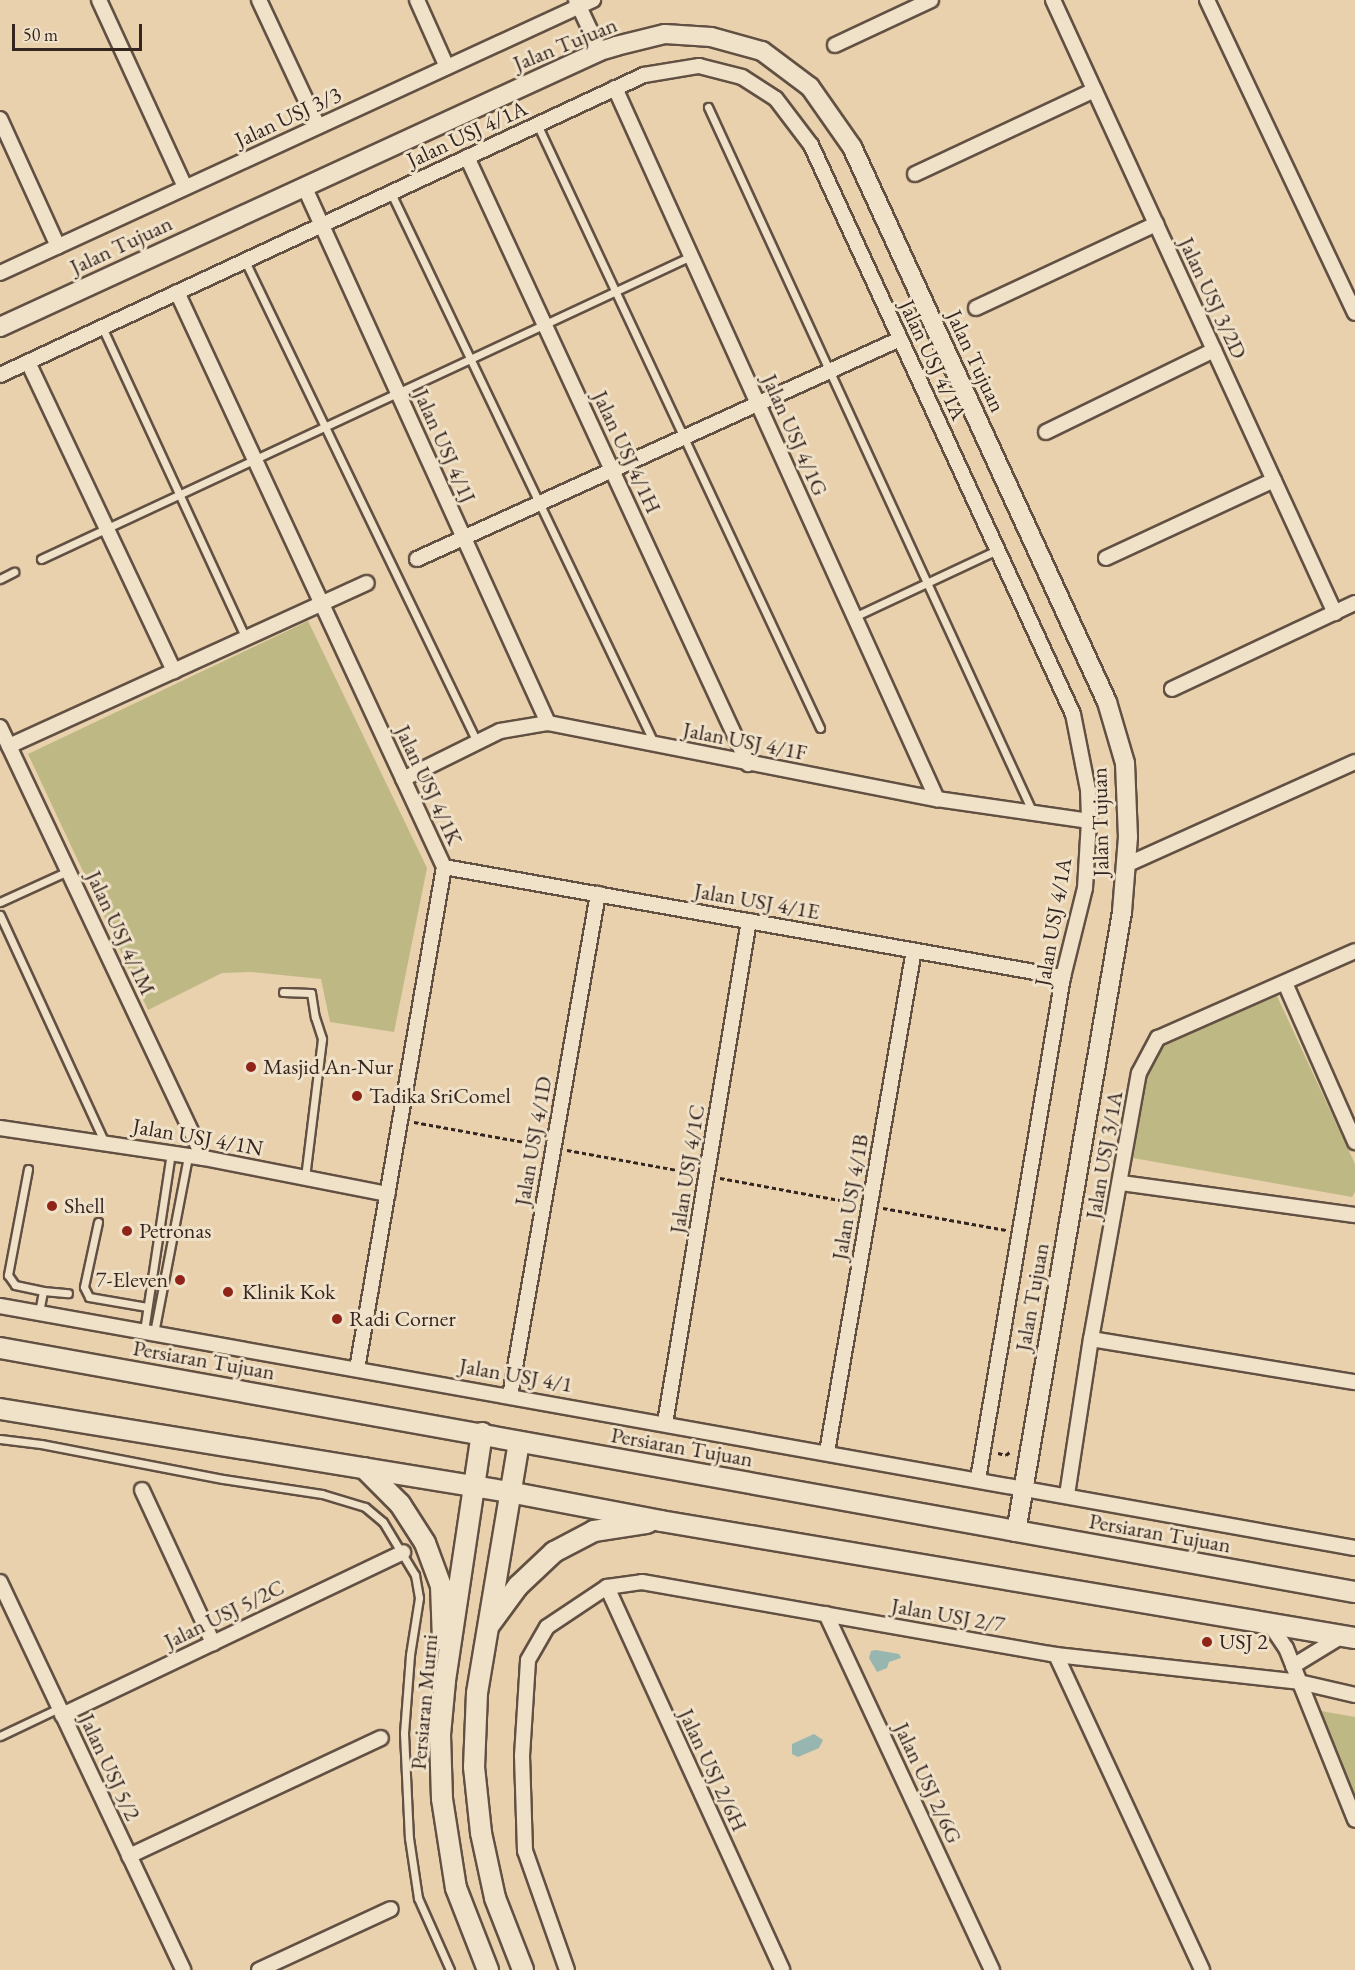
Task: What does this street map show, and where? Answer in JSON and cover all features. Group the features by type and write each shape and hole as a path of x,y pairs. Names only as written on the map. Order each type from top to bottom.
{"main road":[{"name":"Persiaran Tujuan","path":"0,1348 1355,1592"},
{"path":"0,1409 509,1492 661,1521 1349,1637"},
{"name":"Persiaran Murni","path":"482,1433 445,1681 440,1735 441,1800 456,1888 488,1970"},
{"path":"519,1442 477,1693 474,1767 482,1833 495,1898 523,1970"},
{"path":"364,1468 400,1504 426,1543 441,1587 445,1681"},
{"path":"486,1629 518,1586 554,1552 594,1531 661,1521"}],"street":[{"path":"99,0 185,187"},
{"path":"260,0 318,126"},
{"path":"417,0 447,67"},
{"name":"Jalan USJ 3/3","path":"0,273 447,67 577,3 593,0"},
{"path":"835,45 931,0"},
{"name":"Jalan USJ 3/2D","path":"1053,0 1335,613"},
{"path":"1207,0 1355,313"},
{"path":"577,3 600,51"},
{"name":"Jalan Tujuan","path":"0,327 600,51 665,34 711,37 762,51 810,87 852,147 1107,702 1125,763 1128,837 1122,912 1016,1532"},
{"name":"Jalan USJ 4/1A","path":"0,375 644,75 699,66 742,77 776,99 811,145 1073,714 1088,790 1089,821 1085,888 1063,977 978,1479"},
{"name":"Jalan USJ 4/1G","path":"615,88 937,799"},
{"path":"915,174 1094,90"},
{"path":"0,119 58,246"},
{"name":"Jalan USJ 4/1H","path":"467,157 748,764"},
{"name":"Jalan USJ 4/1J","path":"304,186 548,723"},
{"path":"976,308 1156,224"},
{"name":"Jalan USJ 4/1K","path":"177,292 444,867 357,1369"},
{"path":"417,559 900,339"},
{"path":"1046,432 1214,350"},
{"path":"28,362 174,671"},
{"path":"1106,558 1274,480"},
{"path":"9,746 367,583"},
{"path":"1172,688 1355,603"},
{"name":"Jalan USJ 4/1F","path":"403,779 500,731 548,723 748,764 937,799 1089,821"},
{"name":"Jalan USJ 4/1M","path":"0,727 204,1158"},
{"path":"1126,865 1354,766"},
{"name":"Jalan USJ 4/1E","path":"444,867 1063,977"},
{"name":"Jalan USJ 4/1D","path":"510,1396 598,894"},
{"name":"Jalan USJ 4/1C","path":"665,1423 749,921"},
{"name":"Jalan USJ 4/1B","path":"827,1452 914,950"},
{"name":"Jalan USJ 3/1A","path":"1067,1495 1090,1339 1121,1183 1139,1073 1158,1038 1355,951"},
{"path":"1285,982 1355,1142"},
{"name":"Jalan USJ 4/1N","path":"0,1128 204,1158 387,1194"},
{"path":"1121,1183 1355,1215"},
{"name":"Jalan USJ 4/1","path":"0,1306 1024,1487 1355,1548"},
{"path":"1090,1339 1355,1382"},
{"path":"142,1490 213,1643"},
{"name":"Jalan USJ 5/2C","path":"61,1711 213,1643 403,1552"},
{"name":"Jalan USJ 5/2","path":"0,1582 183,1970"},
{"name":"Jalan USJ 2/7","path":"567,1970 525,1851 522,1756 528,1660 547,1627 607,1587 642,1582 1056,1655 1299,1682 1355,1695"},
{"name":"Jalan USJ 2/6H","path":"607,1587 782,1970"},
{"name":"Jalan USJ 2/6G","path":"826,1614 992,1970"},
{"path":"1269,1623 1286,1648 1355,1820"},
{"path":"1293,1666 1349,1637"},
{"path":"1056,1655 1202,1970"},
{"path":"129,1856 381,1738"},
{"path":"259,1970 391,1909"}],"lane":[{"path":"708,107 1033,813"},
{"path":"537,124 820,728"},
{"path":"391,193 655,745"},
{"path":"41,559 691,256"},
{"path":"245,261 477,743"},
{"path":"102,327 246,638"},
{"path":"854,617 998,550"},
{"path":"0,579 14,572"},
{"path":"0,902 68,871"},
{"path":"0,915 105,1143"},
{"path":"283,992 311,993 322,1039 305,1177"},
{"path":"149,1332 147,1307 171,1153"},
{"path":"149,1332 188,1157"},
{"path":"28,1168 8,1275 15,1285 68,1293"},
{"path":"98,1222 84,1287 89,1298 147,1307"},
{"path":"39,1312 43,1291"},
{"path":"0,1439 41,1444 223,1479 322,1494 365,1507 383,1522 415,1575 419,1598 410,1655 404,1733 409,1838 418,1898 450,1970"},
{"path":"0,1736 61,1711"}],"path":[{"path":"983,1450 1006,1455 1016,1448"}],"shaded area":[{"path":"308,621 427,868 394,1032 330,1022 321,979 251,972 222,973 148,1010 28,754"},
{"path":"1277,996 1355,1164 1355,1192 1352,1197 1133,1158 1147,1078 1165,1044"},
{"path":"1304,1708 1355,1717 1355,1816"}],"water":[{"path":"871,1651 899,1654 901,1658 889,1662 887,1668 877,1672 869,1658"},
{"path":"814,1734 823,1740 819,1748 798,1757 792,1754 792,1744"}],"place":[{"name":"Masjid An-Nur","path":"251,1067"},
{"name":"Tadika SriComel","path":"357,1096"},
{"name":"Shell","path":"52,1206"},
{"name":"Petronas","path":"127,1231"},
{"name":"7-Eleven","path":"180,1280"},
{"name":"Klinik Kok","path":"228,1292"},
{"name":"Radi Corner","path":"337,1319"},
{"name":"USJ 2","path":"1207,1642"}]}
